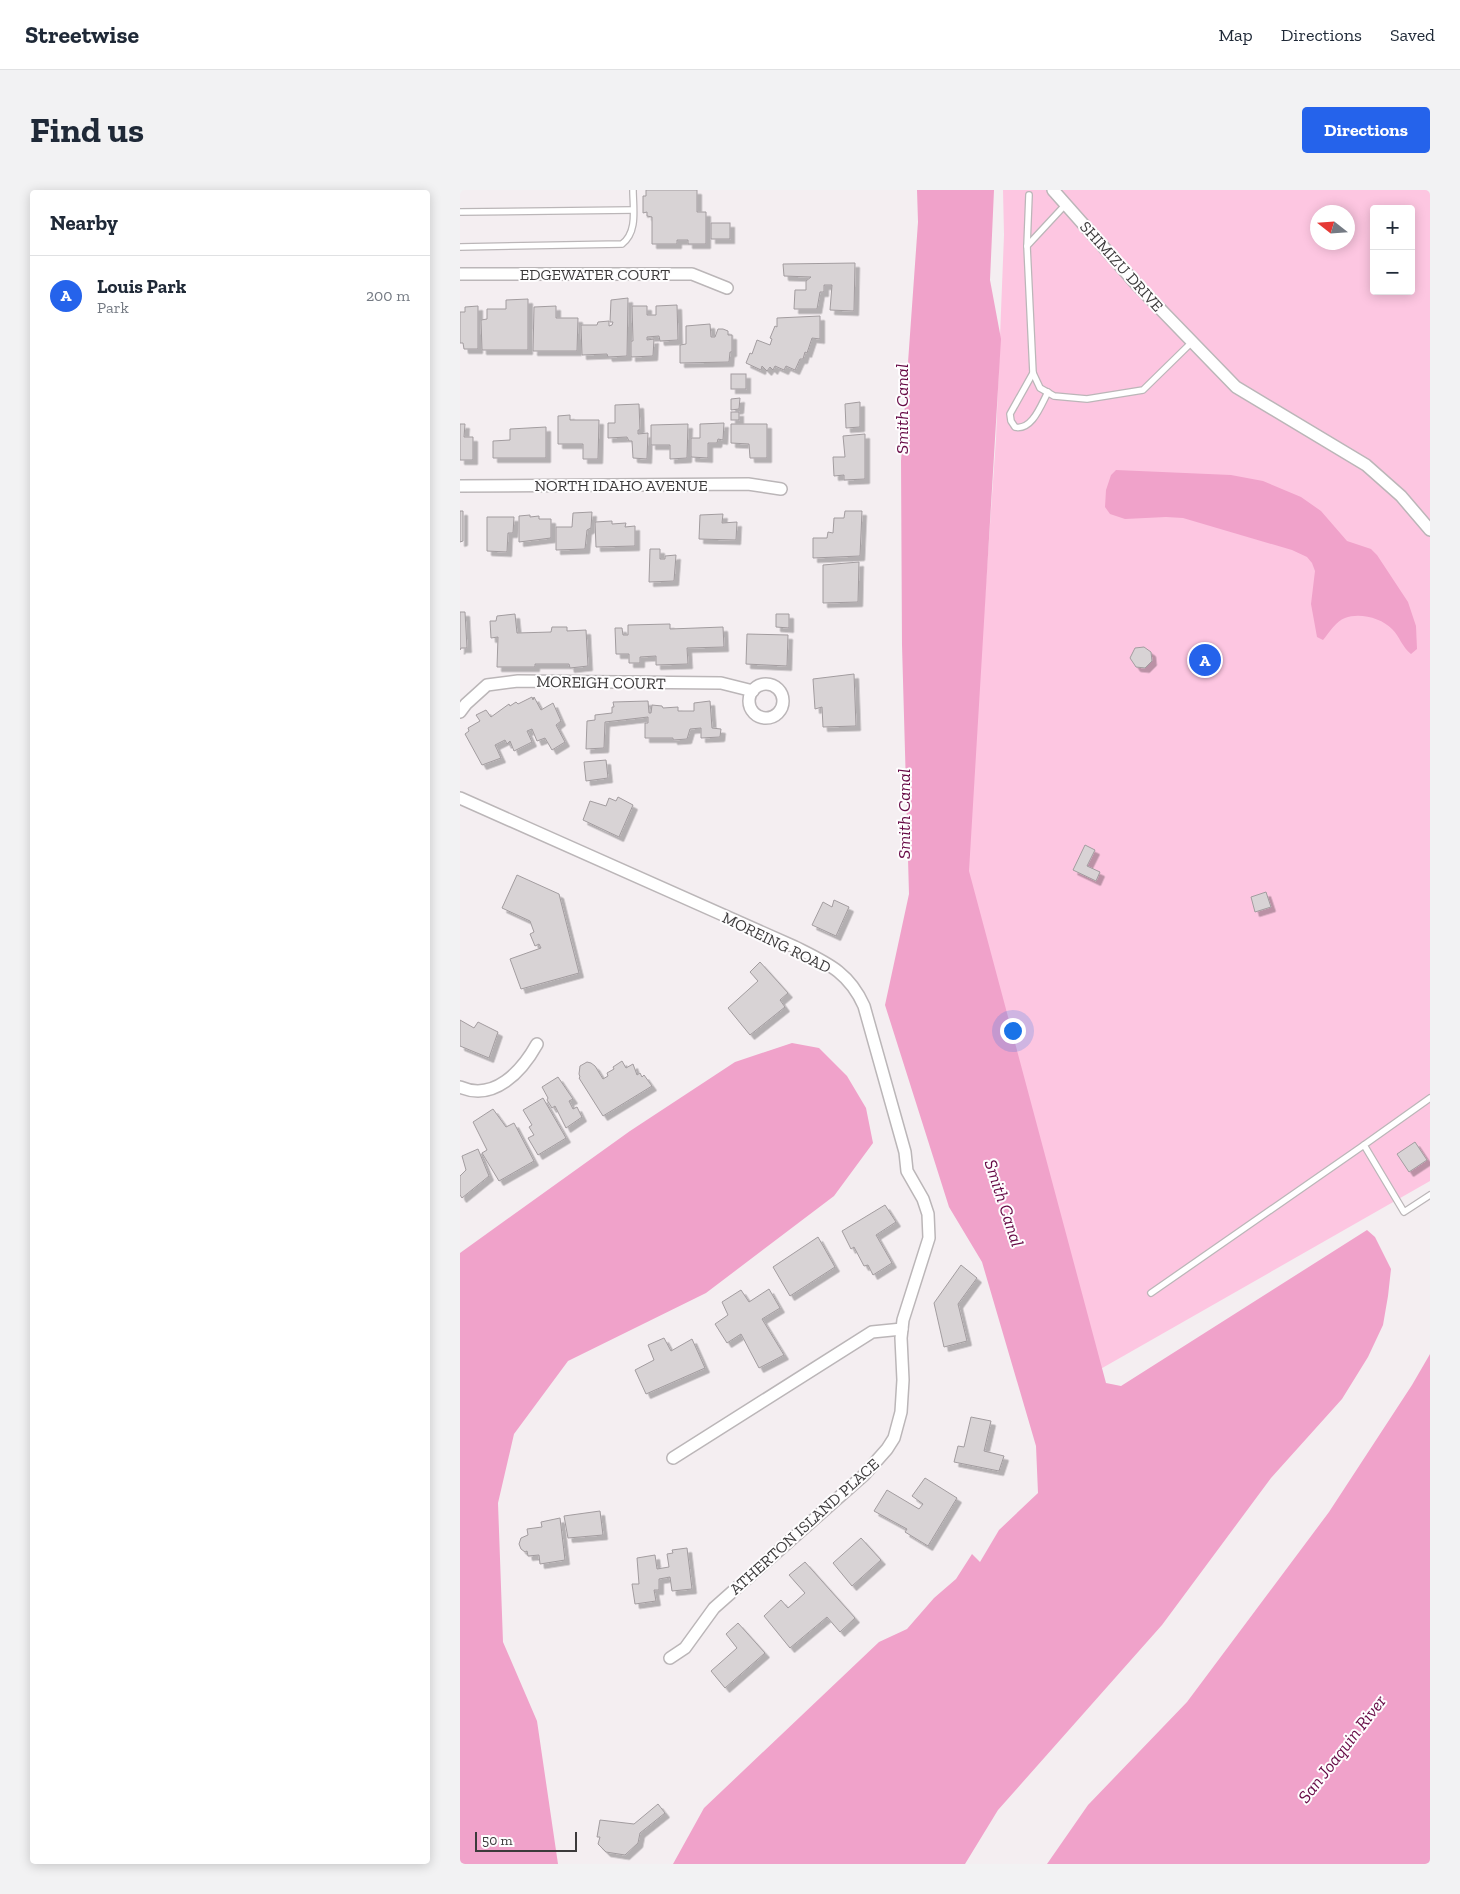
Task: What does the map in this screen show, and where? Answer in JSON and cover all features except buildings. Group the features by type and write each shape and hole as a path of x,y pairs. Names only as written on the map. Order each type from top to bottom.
{"street":[{"name":"SHIMIZU DRIVE","path":"1052,190 1191,343 1236,388 1366,465 1401,496 1430,530"},
{"name":"EDGEWATER COURT","path":"460,274 692,274 727,288"},
{"name":"NORTH IDAHO AVENUE","path":"460,486 748,484 781,489"},
{"name":"MOREIGH COURT","path":"460,712 487,685 518,681 721,683 753,691"},
{"name":"MOREING ROAD","path":"460,798 795,947 831,966 848,979 857,991 864,1006 905,1152 907,1171 923,1199 928,1214 928,1238 913,1288"},
{"path":"460,1087 466,1090 483,1091 496,1088 519,1070 528,1060 537,1044"},
{"name":"ATHERTON ISLAND PLACE","path":"670,1658 685,1648 714,1608 864,1475 887,1449 898,1428 901,1412 903,1380 902,1328 913,1288"},
{"path":"673,1458 872,1332 902,1328"}],"lane":[{"path":"460,247 619,245 626,241 632,231 633,190"},
{"path":"1029,195 1027,246 1033,373 1040,388 1054,396 1087,398 1143,390 1191,343"},
{"path":"1027,246 1066,204"},
{"path":"460,212 633,210"},
{"path":"1033,373 1010,414 1011,421 1015,427 1021,428 1028,425 1048,392"},
{"path":"1151,1293 1430,1098"},
{"path":"1364,1145 1404,1212 1430,1195"}],"shaded area":[{"path":"1003,190 1430,190 1430,1181 1090,1375 965,881 996,439 1004,235"}],"water":[{"name":"Smith Canal","path":"917,190 994,190 990,280 1001,339 969,871 1106,1383 1121,1386 1367,1230 1375,1237 1391,1269 1388,1296 1383,1325 1368,1357 1342,1399 1271,1478 1162,1625 998,1810 965,1864 673,1864 704,1808 879,1642 907,1629 934,1598 956,1579 972,1554 980,1562 999,1530 1038,1493 1036,1446 982,1262 949,1207 885,1005 909,894 902,645 901,461 918,222"},
{"path":"1116,470 1231,475 1263,481 1301,497 1321,511 1347,541 1371,549 1377,555 1408,602 1416,626 1417,649 1411,654 1388,625 1376,619 1363,616 1345,618 1336,624 1323,640 1317,637 1311,604 1315,571 1307,557 1292,550 1183,518 1125,519 1110,514 1105,507 1106,490 1111,475"},
{"path":"792,1043 819,1048 847,1076 866,1108 873,1143 834,1196 706,1293 568,1361 514,1434 498,1503 503,1642 537,1721 558,1864 460,1864 460,1253 630,1131 735,1062"},
{"name":"San Joaquin River","path":"1430,1354 1430,1864 1047,1864 1088,1805 1187,1702 1329,1512 1412,1385"}],"place":[{"name":"Louis Park","path":"1205,660"}]}
